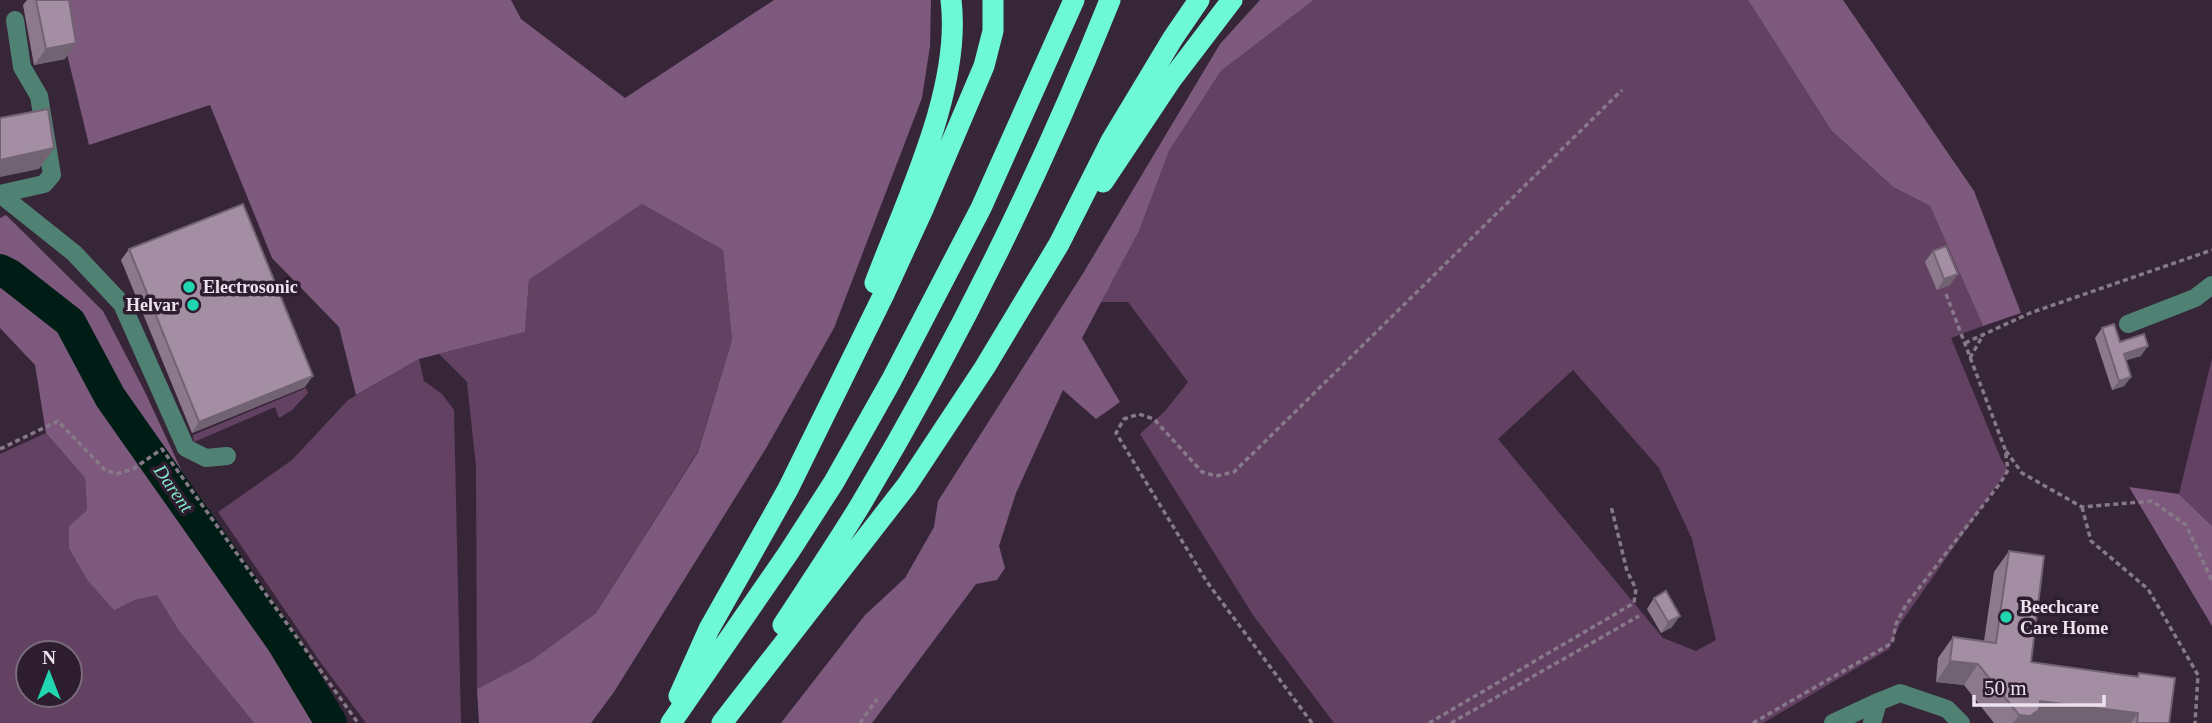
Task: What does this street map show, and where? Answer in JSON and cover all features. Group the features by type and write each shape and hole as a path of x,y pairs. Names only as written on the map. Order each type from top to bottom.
{"highway":[{"path":"837,387 921,164 939,108 952,37 951,0"},
{"path":"669,723 709,629 788,489 884,294 969,104 990,47 993,0"},
{"path":"720,723 907,485 985,367 1059,244 1111,141 1199,0"},
{"path":"1059,244 1171,80 1232,0"},
{"path":"720,723 859,507 914,413 1011,227 1109,3"},
{"path":"669,723 789,552 834,482 891,381 981,208 1072,6"}],"lane":[{"path":"0,194 44,184 52,175 38,96 22,67 15,20"},
{"path":"0,194 74,253 122,304 186,448 206,458 227,456"},
{"path":"2128,324 2195,298 2212,285"},
{"path":"1833,723 1900,693 1947,709 1961,723"},
{"path":"1872,723 1878,702"}],"path":[{"path":"1312,723 1207,582 1116,433 1124,419 1139,414 1154,419 1202,472 1216,476 1234,472 1622,90"},
{"path":"1965,343 2030,313 2212,250"},
{"path":"1753,723 1892,643 1896,624 1906,605 2008,470 2005,449 1946,294"},
{"path":"1970,358 1984,334"},
{"path":"0,449 58,421 105,470 116,474 141,463 162,449 358,723"},
{"path":"2005,449 2022,473 2082,507 2152,501 2186,525 2212,581"},
{"path":"1429,723 1634,603 1636,589 1627,571 1611,506"},
{"path":"2082,507 2091,541 2148,589 2198,675 2195,723"},
{"path":"1451,723 1639,617"},
{"path":"860,723 877,699"}],"shaded area":[{"path":"54,0 511,0 521,19 625,98 774,0 931,0 930,46 922,98 834,328 765,450 614,692 591,723 479,723 477,689 532,660 596,613 698,452 732,340 723,250 642,204 529,280 525,332 419,359 356,395 339,327 272,258 210,105 89,145"},
{"path":"1260,0 1314,0 1221,71 1169,151 1139,231 1082,338 1120,402 1096,419 1063,390 1016,493 999,546 1005,568 997,580 976,584 872,723 781,723 865,615 905,578 934,527 938,501 1082,275 1220,44"},
{"path":"1314,0 1748,0 1831,130 1893,187 1930,206 1983,326 1951,338 2008,470 1900,624 1889,649 1763,723 1334,723 1253,615 1140,434 1165,411 1188,382 1128,302 1101,302 1139,231 1169,151 1221,71","holes":["1573,370 1659,468 1692,539 1716,640 1696,651 1663,638 1498,439"]},
{"path":"1748,0 1843,0 1974,191 2021,313 1983,326 1930,206 1893,187 1831,130"},
{"path":"642,204 723,250 732,340 698,451 596,613 532,660 477,689 476,467 467,382 439,354 525,332 529,280"},
{"path":"6,215 103,311 144,390 206,523 314,707 319,723 254,723 179,631 157,595 135,600 114,610 88,581 69,548 69,526 87,510 85,478 46,433 35,365 0,328 0,218"},
{"path":"2212,358 2212,526 2179,494"},
{"path":"419,359 424,381 442,394 454,410 461,723 366,723 321,663 218,512 292,460 348,400"},
{"path":"306,388 308,393 292,410 279,418 275,407 194,442 193,435"},
{"path":"46,433 85,478 87,510 69,526 114,609 157,594 179,631 254,723 0,723 0,454"},
{"path":"2129,487 2179,494 2212,526 2212,626"}],"building":[{"path":"36,0 69,0 76,43 46,49"},
{"path":"48,109 54,148 0,160 0,118"},
{"path":"243,204 313,376 199,422 129,249"},
{"path":"1946,246 1958,274 1944,279 1933,251"},
{"path":"2114,324 2120,342 2144,334 2148,346 2124,354 2131,377 2119,381 2102,328"},
{"path":"2009,551 2044,556 2031,662 2138,677 2139,673 2175,678 2169,723 2137,723 2138,713 2040,701 2039,710 2030,716 2019,715 1978,664 1950,661 1953,637 1996,643"},
{"path":"1666,591 1680,616 1668,622 1654,598"}],"waterway":[{"name":"Darent","path":"0,270 70,322 110,397 283,643 331,723"}],"place":[{"name":"Electrosonic","path":"189,287"},
{"name":"Helvar","path":"193,305"},
{"name":"Beechcare Care Home","path":"2006,617"}]}
